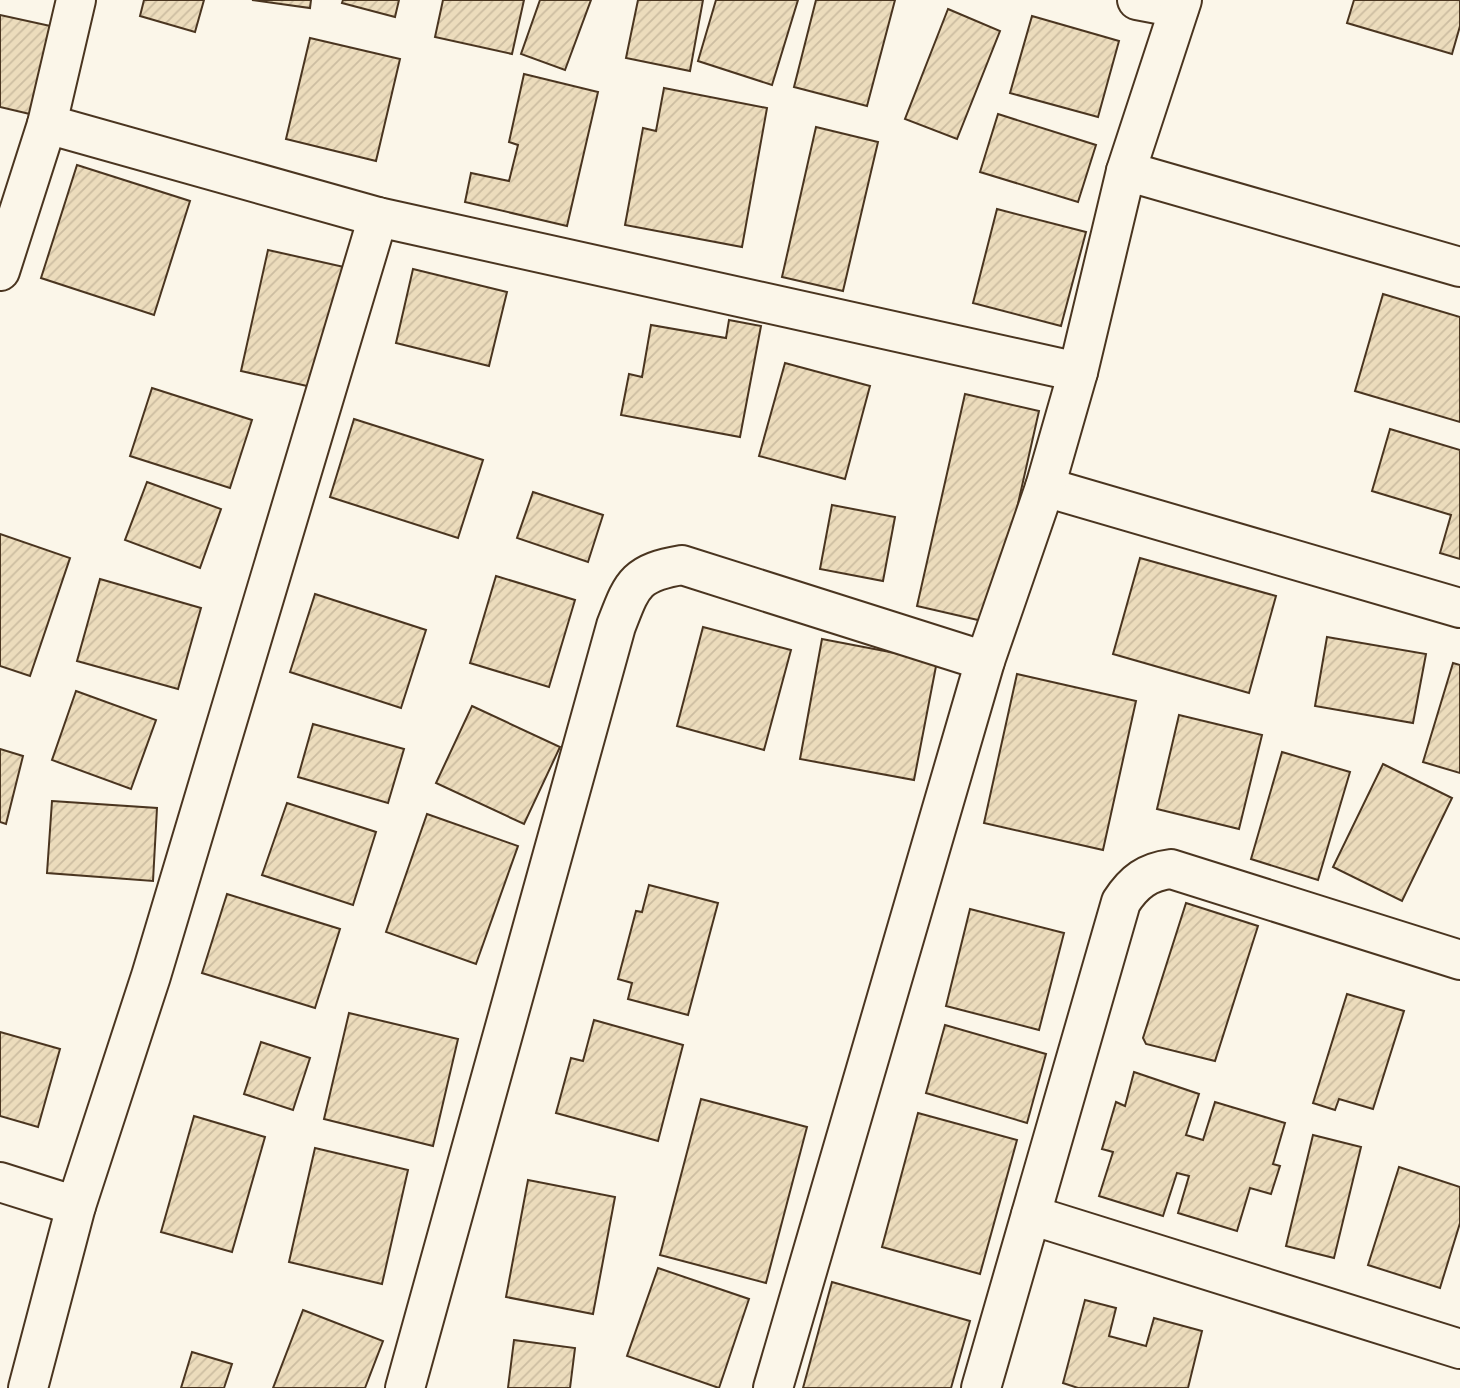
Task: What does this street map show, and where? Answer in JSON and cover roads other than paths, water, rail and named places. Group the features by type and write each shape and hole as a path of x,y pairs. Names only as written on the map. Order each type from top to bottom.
{"street":[{"path":"0,271 47,124 76,0"},
{"path":"773,1388 985,661 1045,487 1078,372 1126,171 1180,4 1137,0"},
{"path":"47,124 378,217 1078,372"},
{"path":"1126,171 1460,267"},
{"path":"28,1388 75,1206 151,976 378,217"},
{"path":"1045,487 1460,608"},
{"path":"405,1388 616,626 632,585 656,569 681,565 985,661"},
{"path":"981,1388 1121,902 1128,892 1153,871 1171,869 1460,960"},
{"path":"0,1182 75,1206"},
{"path":"1031,1215 1460,1349"}]}
